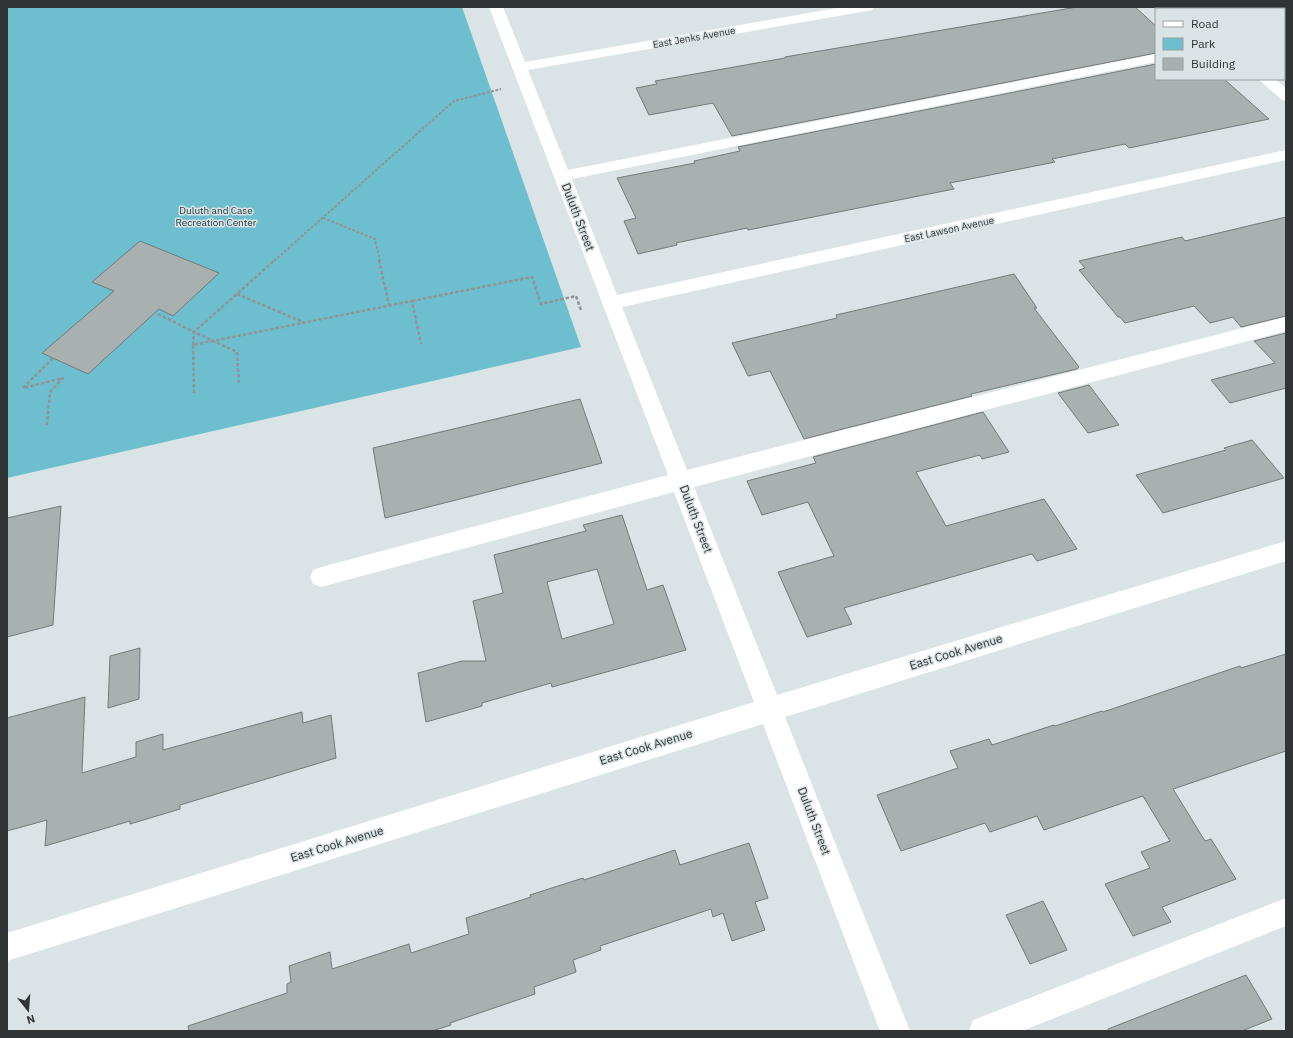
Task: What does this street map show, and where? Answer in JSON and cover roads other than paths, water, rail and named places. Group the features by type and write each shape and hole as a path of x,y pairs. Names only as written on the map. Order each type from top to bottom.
{"street":[{"name":"Duluth Street","path":"496,7 895,1031"},
{"name":"East Jenks Avenue","path":"520,67 867,7"},
{"path":"562,176 1155,58"},
{"path":"1267,80 1286,96"},
{"name":"East Lawson Avenue","path":"612,303 1286,155"},
{"path":"321,577 681,481 1286,324"},
{"name":"East Cook Avenue","path":"7,948 770,709 1286,551"},
{"path":"984,1031 1286,912"}],"park label":[{"name":"Duluth and Case Recreation Center","path":"216,216"}]}
